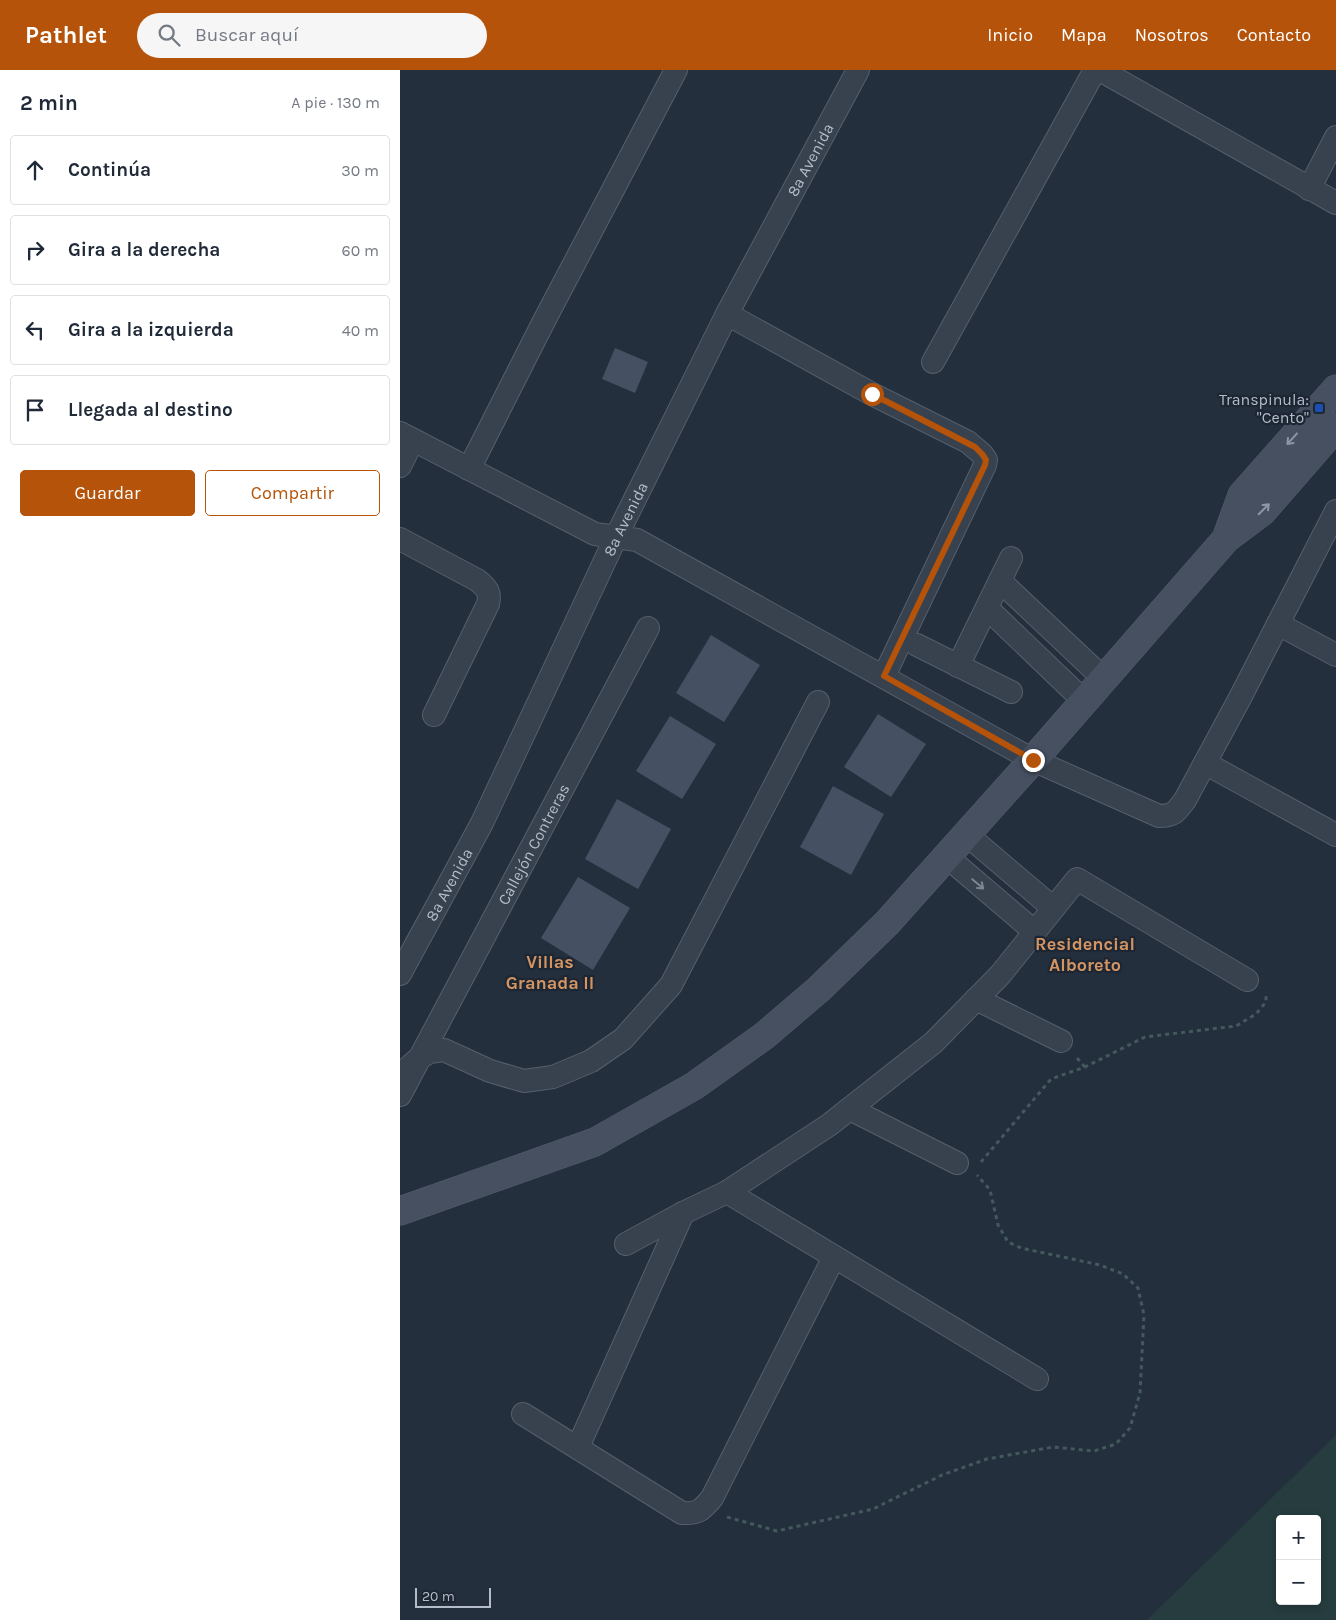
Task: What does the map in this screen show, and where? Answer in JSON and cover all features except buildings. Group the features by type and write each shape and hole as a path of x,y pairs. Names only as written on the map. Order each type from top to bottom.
{"main road":[{"path":"1226,539 1242,495 1336,389"},
{"path":"400,1211 595,1142 694,1086 764,1036 818,989 887,923 1033,760 1226,539 1262,512 1336,427"}],"street":[{"path":"469,469 549,310 676,70"},
{"name":"8a Avenida","path":"400,974 482,823 616,536 727,314 858,70"},
{"path":"933,362 1095,70"},
{"path":"1100,70 1336,203"},
{"path":"1309,189 1336,137"},
{"path":"727,314 872,394 968,442 986,460 884,676"},
{"path":"400,466 407,436 595,534 637,540 1033,760 1159,816 1170,816 1178,810 1185,800 1336,511"},
{"path":"400,539 477,580 486,587 490,597 434,715"},
{"path":"958,666 1011,558"},
{"path":"1000,580 1104,678"},
{"path":"987,608 1084,701"},
{"path":"1278,624 1336,656"},
{"name":"Callejón Contreras","path":"400,1095 648,628"},
{"path":"917,646 1011,692"},
{"path":"417,1060 429,1052 444,1050 490,1070 524,1080 553,1077 591,1061 623,1039 671,985 818,702"},
{"path":"1205,763 1336,835"},
{"path":"966,834 1053,908"},
{"path":"946,856 1035,932"},
{"path":"626,1244 726,1192 829,1125 933,1043 1000,974 1077,879 1247,980"},
{"path":"976,999 1061,1041"},
{"name":"Callejón Contreras","path":"400,1074 417,1060"},
{"path":"850,1109 966,1167"},
{"path":"726,1192 1037,1378"},
{"path":"578,1447 683,1213"},
{"path":"523,1414 682,1513 692,1514 702,1510 712,1498 834,1257"}],"path":[{"path":"980,1163 1051,1079 1086,1067 1145,1037 1236,1026 1256,1014 1266,1002 1266,990 1247,980"},
{"path":"702,1510 777,1531 873,1509 942,1475 987,1459 1053,1447 1094,1451 1116,1444 1130,1428 1140,1393 1144,1315 1138,1288 1123,1274 1100,1265 1021,1248 1008,1242 998,1225 990,1190 966,1167"}],"green space":[{"path":"1336,1435 1336,1620 1147,1620"}],"place":[{"name":"Transpinula: \"Cento\"","path":"1319,408"}],"district":[{"name":"Residencial Alboreto","path":"1085,954"},
{"name":"Villas Granada II","path":"550,972"}],"route":[{"path":"872,394 968,442 986,460 884,676 1033,760"}]}
